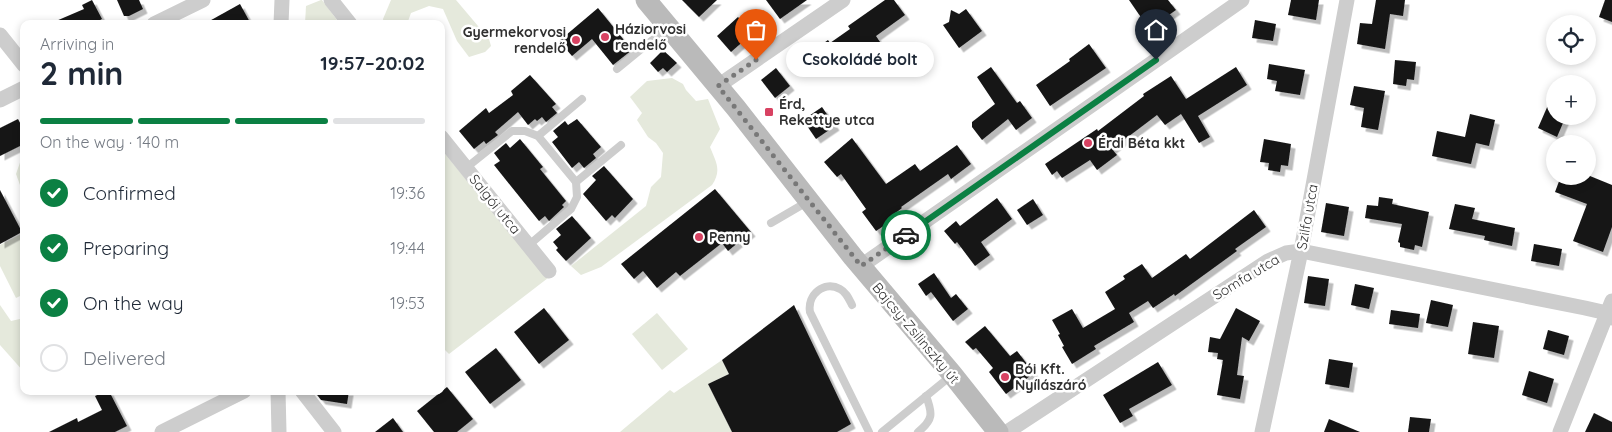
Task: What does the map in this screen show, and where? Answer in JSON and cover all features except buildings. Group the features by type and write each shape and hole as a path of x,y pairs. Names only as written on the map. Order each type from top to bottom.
{"main road":[{"name":"Bajcsy-Zsilinszky út","path":"646,0 998,432"}],"street":[{"path":"162,20 203,0"},
{"path":"281,20 282,0"},
{"path":"331,0 347,20"},
{"path":"718,86 843,0"},
{"path":"861,266 1242,0"},
{"name":"Szilfa utca","path":"1262,432 1301,251 1347,0"},
{"path":"0,35 20,60"},
{"path":"0,100 20,90"},
{"name":"Salgói utca","path":"445,142 549,271"},
{"name":"Somfa utca","path":"1008,432 1268,261 1286,253 1301,251 1610,311"},
{"path":"1560,432 1610,311"},
{"path":"162,432 236,395"},
{"path":"278,395 279,432"},
{"path":"305,395 334,432"}],"lane":[{"path":"616,69 668,27"},
{"path":"538,136 582,99"},
{"path":"466,168 512,132 525,130 538,136 576,182 578,197 571,210 529,245"},
{"path":"576,182 621,145"},
{"path":"771,223 808,201"},
{"path":"852,305 840,288 832,286 824,287 816,292 810,298 809,306 810,312 869,432"},
{"path":"882,432 952,374"},
{"path":"918,432 929,422 931,415 926,396"}],"shaded area":[{"path":"322,0 337,20 305,20 306,6"},
{"path":"391,0 456,0 489,39 491,46 485,52 469,57 457,41 443,9 429,6 411,13 408,20 383,19"},
{"path":"672,78 683,84 696,101 708,99 720,129 710,147 717,166 715,180 712,185 601,267 581,275 571,266 646,206 651,187 661,177 663,153 656,143 648,137 637,120 642,113 630,97 647,81"},
{"path":"445,154 548,278 449,354 445,350"},
{"path":"20,162 20,185 16,174"},
{"path":"20,235 20,296 16,298 0,266 0,245"},
{"path":"0,305 11,321 20,319 20,368 0,345"},
{"path":"657,313 688,349 662,370 632,334"},
{"path":"722,360 729,374 708,384 732,432 620,432 670,390 674,393"}],"way so far":[{"path":"756,60 718,86 861,266 906,235"}],"place":[{"name":"Háziorvosi rendelő","path":"605,37"},
{"name":"Gyermekorvosi rendelő","path":"576,40"},
{"name":"Csokoládé bolt","path":"756,60"},
{"name":"Érd, Rekettye utca","path":"769,112"},
{"name":"Érdi Béta kkt","path":"1088,143"},
{"name":"Penny","path":"699,237"},
{"name":"Bói Kft. Nyílászáró","path":"1005,377"}],"route":[{"path":"906,235 1156,60"}]}
